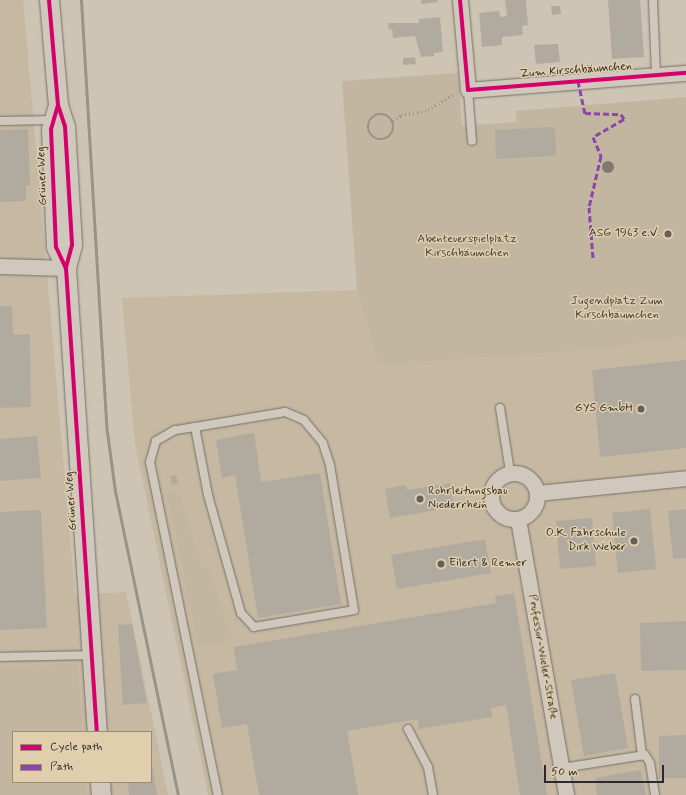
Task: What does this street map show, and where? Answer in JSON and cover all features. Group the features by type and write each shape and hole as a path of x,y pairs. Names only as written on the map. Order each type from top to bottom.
{"street":[{"name":"Grüner Weg","path":"49,0 56,112 65,126 72,245 66,268 96,731"},
{"path":"460,0 468,90"},
{"name":"Zum Kirschbäumchen","path":"468,90 686,73"},
{"path":"0,266 66,268"},
{"path":"510,472 523,473 533,481 537,493 536,505 529,514 518,519 506,518 495,511 490,500 491,487 498,477 510,472"},
{"path":"537,493 686,478"},
{"name":"Professor-Wieler-Straße","path":"518,519 566,795"},
{"path":"100,783 101,795"}],"lane":[{"path":"653,0 656,75"},
{"path":"468,90 472,141"},
{"path":"0,121 56,112"},
{"path":"500,408 510,472"},
{"path":"195,426 208,495 241,613 254,627 354,610 330,465 322,443 304,420 285,412 195,426 176,430 156,441 150,462 218,795"},
{"path":"0,656 92,655"},
{"path":"635,699 642,755"},
{"path":"408,729 428,767 433,795"},
{"path":"562,768 642,755 648,758 655,795"}],"path":[{"path":"393,121 401,115 428,110 457,92 468,90"},
{"path":"385,115 393,121 394,131 388,139 378,140 370,134 369,124 375,116 385,115"}],"shaded area":[{"path":"0,0 23,0 75,595 126,592 168,795 87,795 86,783 152,783 152,731 83,731 78,663 0,667"},
{"path":"357,290 379,365 586,350 686,337 686,795 208,795 135,444 122,298"}],"green space":[{"path":"458,73 462,126 516,122 516,111 686,97 686,337 586,350 379,365 357,290 342,81"},
{"path":"178,492 202,567 208,566 232,641 199,647 167,495"},
{"path":"78,663 83,731 12,731 12,783 86,783 87,795 0,795 0,667"}],"building":[{"path":"421,0 437,0 438,2 421,4"},
{"path":"505,0 526,0 528,25 522,26 523,35 502,37 502,45 482,47 479,13 499,11 500,17 507,16"},
{"path":"608,0 640,0 644,57 612,59"},
{"path":"551,6 560,6 561,14 552,15"},
{"path":"440,17 443,52 434,53 434,56 421,57 415,36 393,38 392,29 389,30 388,23 419,23 419,19"},
{"path":"558,44 560,62 536,64 534,45"},
{"path":"415,57 416,64 403,65 403,58"},
{"path":"555,127 556,156 496,159 495,130"},
{"path":"28,129 30,185 26,185 26,201 0,202 0,130"},
{"path":"0,306 12,306 13,335 30,334 31,407 0,408"},
{"name":"GYS GmbH","path":"686,360 686,448 600,457 592,370"},
{"path":"254,433 261,482 320,473 341,604 258,618 235,475 222,478 216,440"},
{"path":"37,436 41,478 0,481 0,439"},
{"path":"176,475 178,484 172,485 170,476"},
{"name":"Rohrleitungsbau Niederrhein","path":"450,483 454,507 390,518 385,489 406,485 407,490"},
{"name":"O.K. Fahrschule Dirk Weber","path":"650,509 656,569 618,573 612,513"},
{"path":"686,509 686,558 673,559 668,511"},
{"path":"41,510 47,628 0,630 0,512"},
{"path":"592,518 596,566 560,569 556,521"},
{"name":"Eilert & Remer","path":"485,539 491,573 397,589 391,555"},
{"path":"514,593 547,795 520,795 506,705 491,708 492,717 419,729 418,719 347,731 358,795 259,795 247,724 222,728 213,674 237,670 234,647 496,603 495,596"},
{"path":"686,621 686,670 641,671 640,623"},
{"path":"132,624 147,703 123,705 118,625"},
{"path":"615,673 628,748 584,756 571,680"},
{"path":"686,735 686,778 659,778 659,736"},
{"path":"152,764 157,795 129,795 128,783 152,783"},
{"path":"641,770 646,795 597,795 595,778"}],"railway":[{"path":"81,0 107,432 115,491 178,795"}],"marked path":[{"path":"578,81 585,113 621,114 624,119 593,137 601,156 589,207 593,258"}],"cycle path":[{"path":"49,0 58,105 65,126 72,245 66,268 97,731"},
{"path":"460,0 468,90 686,73"},
{"path":"58,105 51,129 56,247 66,268"}],"place":[{"name":"ASG 1963 e.V.","path":"668,234"},
{"name":"GYS GmbH","path":"641,409"},
{"name":"Rohrleitungsbau Niederrhein","path":"420,499"},
{"name":"O.K. Fahrschule Dirk Weber","path":"634,541"},
{"name":"Eilert & Remer","path":"441,564"}],"park label":[{"name":"Abenteuerspielplatz Kirschbäumchen","path":"467,247"},
{"name":"Jugendplatz Zum Kirschbäumchen","path":"617,309"}]}
